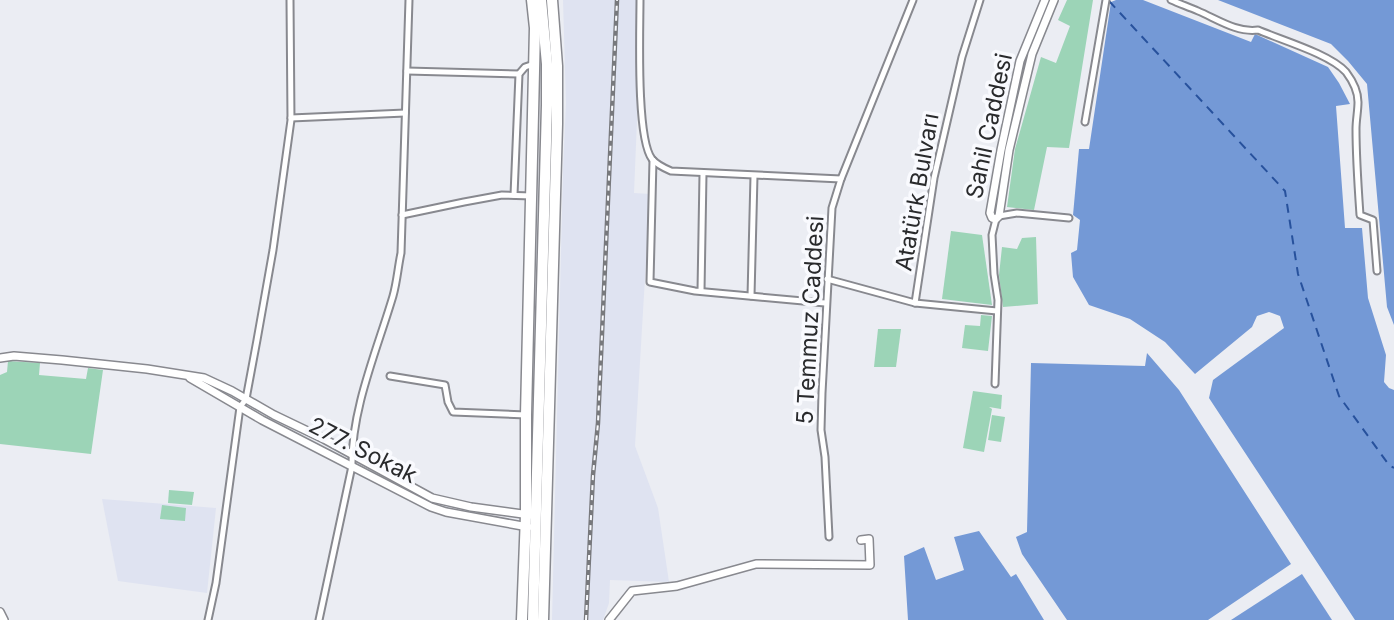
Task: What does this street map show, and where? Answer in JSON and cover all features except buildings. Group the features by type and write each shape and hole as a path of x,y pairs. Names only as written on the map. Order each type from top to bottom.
{"highway":[{"path":"531,516 526,415 536,28 532,0"},
{"path":"533,620 531,516 547,104 547,64 541,0"},
{"path":"543,620 557,124 553,0"},
{"path":"522,620 531,528"}],"street":[{"path":"208,620 216,583 240,407 246,399 272,250 291,118 290,0"},
{"path":"318,620 352,466 362,393 394,293 401,253 409,0"},
{"path":"640,0 642,116 648,151 653,160 671,171 841,179"},
{"name":"5 Temmuz Caddesi","path":"830,537 821,430 825,303 832,208 841,179 913,0"},
{"name":"Atatürk Bulvarı","path":"827,279 915,303 934,178 962,57 980,0"},
{"name":"Sahil Caddesi","path":"998,218 992,218 990,213 1000,150 1020,61 1045,0"},
{"name":"Sahil Caddesi","path":"995,384 998,300 992,235 998,218 1009,150 1032,54 1054,0"},
{"path":"1084,122 1106,0"},
{"path":"1171,0 1228,25 1250,31 1258,30 1321,56 1346,73 1356,90 1358,102 1356,169 1360,215 1373,219 1377,271"},
{"path":"514,195 519,74 525,67 535,64"},
{"path":"407,71 519,74"},
{"path":"291,118 405,113"},
{"path":"653,160 650,282 701,291 825,303"},
{"path":"701,291 703,174"},
{"path":"751,296 754,176"},
{"path":"402,215 502,195 532,196"},
{"path":"998,218 1017,213 1069,218"},
{"path":"915,303 997,311"},
{"name":"277. Sokak","path":"0,358 14,356 147,369 204,378 432,498 471,508 531,516"},
{"name":"277. Sokak","path":"184,374 240,407 431,507 531,528"},
{"path":"390,376 445,385 447,402 453,412 526,415"},
{"path":"609,620 632,591 677,586 756,564 870,565 869,539 861,540"},
{"path":"0,612 4,620"}],"shaded area":[{"path":"563,0 642,0 634,193 650,194 635,446 658,508 669,582 610,580 609,603 603,620 552,620 566,103"},
{"path":"102,499 216,508 207,593 118,581"}],"green space":[{"path":"1067,0 1093,0 1069,148 1047,147 1034,210 1007,207 1015,149 1041,57 1056,63 1070,26 1058,20"},
{"path":"951,231 982,235 992,305 942,299"},
{"path":"1036,237 1038,304 1003,307 999,275 1002,247 1017,249 1022,238"},
{"path":"981,315 992,316 988,351 962,348 965,325 980,326"},
{"path":"878,329 901,329 896,367 874,367"},
{"path":"8,361 40,363 39,375 86,379 88,368 103,370 91,454 0,444 0,375 7,372"},
{"path":"973,391 1002,395 1001,409 989,407 992,409 984,452 963,448"},
{"path":"992,415 1005,417 1001,442 988,440"},
{"path":"169,490 194,492 192,505 168,503"},
{"path":"162,505 186,508 185,521 160,519"}],"water":[{"path":"1143,0 1251,42 1255,34 1328,67 1350,104 1336,106 1345,228 1362,228 1368,298 1386,355 1384,382 1394,390 1394,620 1355,620 1209,398 1213,380 1284,328 1280,316 1269,312 1257,316 1252,327 1195,374 1165,342 1130,319 1089,305 1073,277 1071,253 1077,250 1080,220 1073,215 1079,149 1089,149 1111,2"},
{"path":"1218,0 1394,0 1394,325 1387,307 1367,84 1331,44"},
{"path":"1147,353 1179,390 1291,564 1208,620 1067,620 1022,554 1016,537 1027,532 1031,363 1145,366"},
{"path":"979,531 1011,577 1016,574 1044,620 908,620 904,556 924,547 936,580 964,570 954,537"},
{"path":"1302,574 1332,620 1231,620"}],"ferry route":[{"path":"1109,1 1285,191 1298,274 1339,396 1389,465 1394,468"}],"railway":[{"path":"586,620 598,423 617,0"}]}
